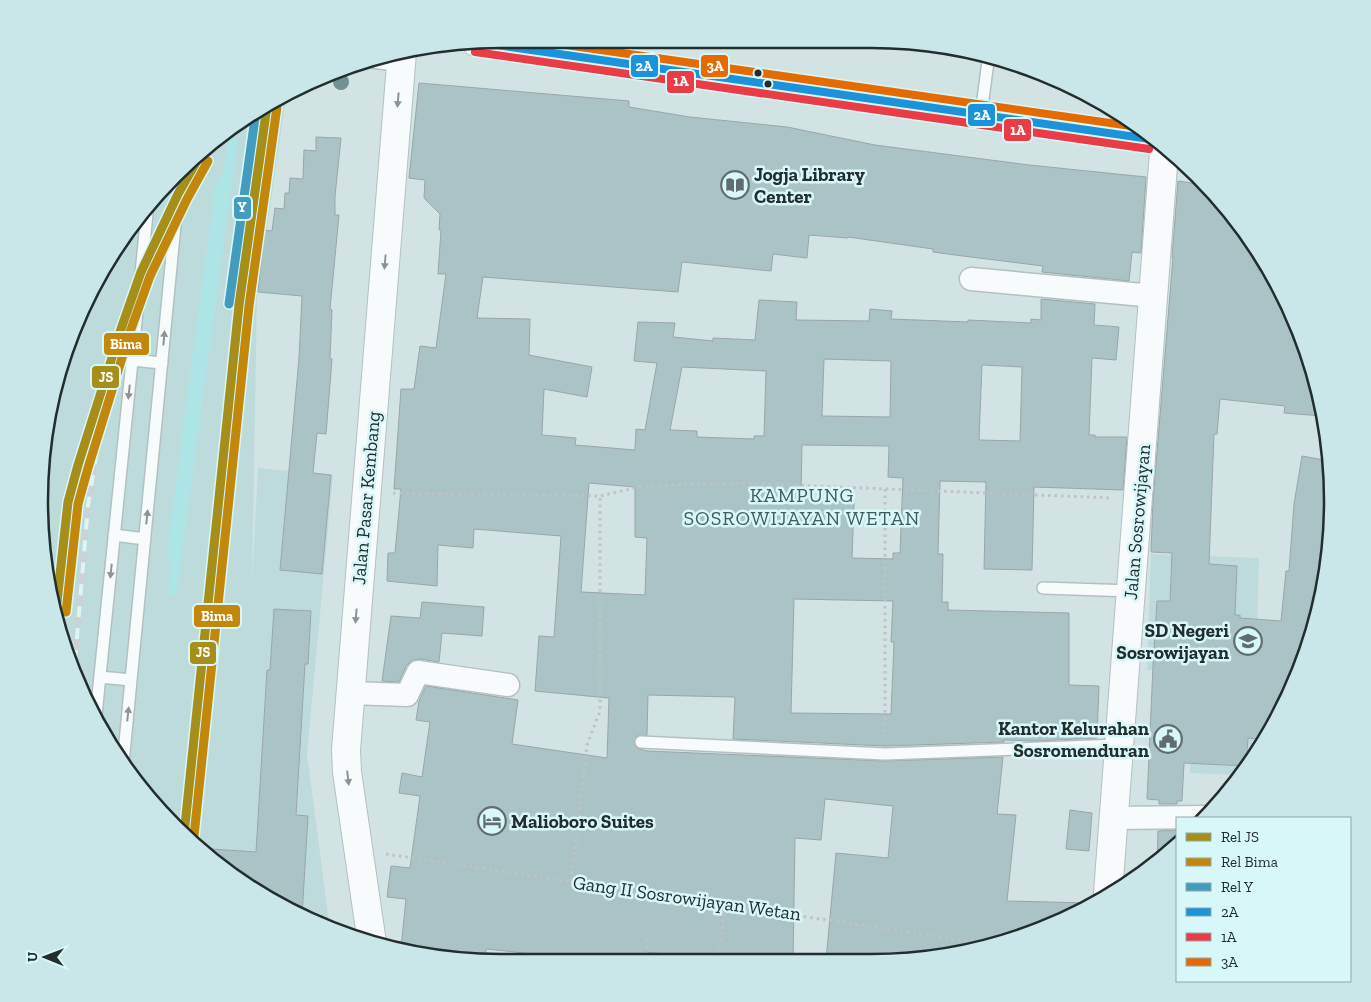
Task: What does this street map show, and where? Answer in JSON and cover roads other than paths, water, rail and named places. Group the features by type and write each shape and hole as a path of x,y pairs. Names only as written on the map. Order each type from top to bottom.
{"main road":[{"path":"518,48 981,114 1115,123 1131,130"},
{"name":"Jalan Pasar Kembang","path":"371,935 347,772 346,727 367,492 393,61"},
{"name":"Jalan Sosrowijayan","path":"1109,887 1164,156"}],"street":[{"path":"971,279 1154,296"},
{"path":"350,693 407,696 418,672 508,685"},
{"path":"1115,818 1176,817"}],"lane":[{"path":"981,114 988,63"},
{"path":"124,753 179,181"},
{"path":"97,707 147,218"},
{"path":"132,360 162,363"},
{"path":"114,535 145,539"},
{"path":"1044,588 1131,591"},
{"path":"100,677 131,680"},
{"path":"641,742 885,754 1119,745"}],"railway":[{"path":"75,656 88,506 112,359"}],"rail line":[{"name":"Bima","path":"194,835 249,306 277,107"},
{"name":"JS","path":"185,826 239,305 266,113"},
{"name":"Y","path":"229,304 255,120"},
{"name":"Bima","path":"66,612 78,504 130,332 150,276 187,199 208,161"},
{"name":"JS","path":"58,596 68,502 78,465 141,272 178,194 192,169"}],"place":[{"name":"Jogja Library Center","path":"735,185"},
{"name":"SD Negeri Sosrowijayan","path":"1248,641"},
{"name":"Kantor Kelurahan Sosromenduran","path":"1168,739"},
{"name":"Malioboro Suites","path":"492,821"}],"district":[{"name":"KAMPUNG SOSROWIJAYAN WETAN","path":"802,506"}]}
